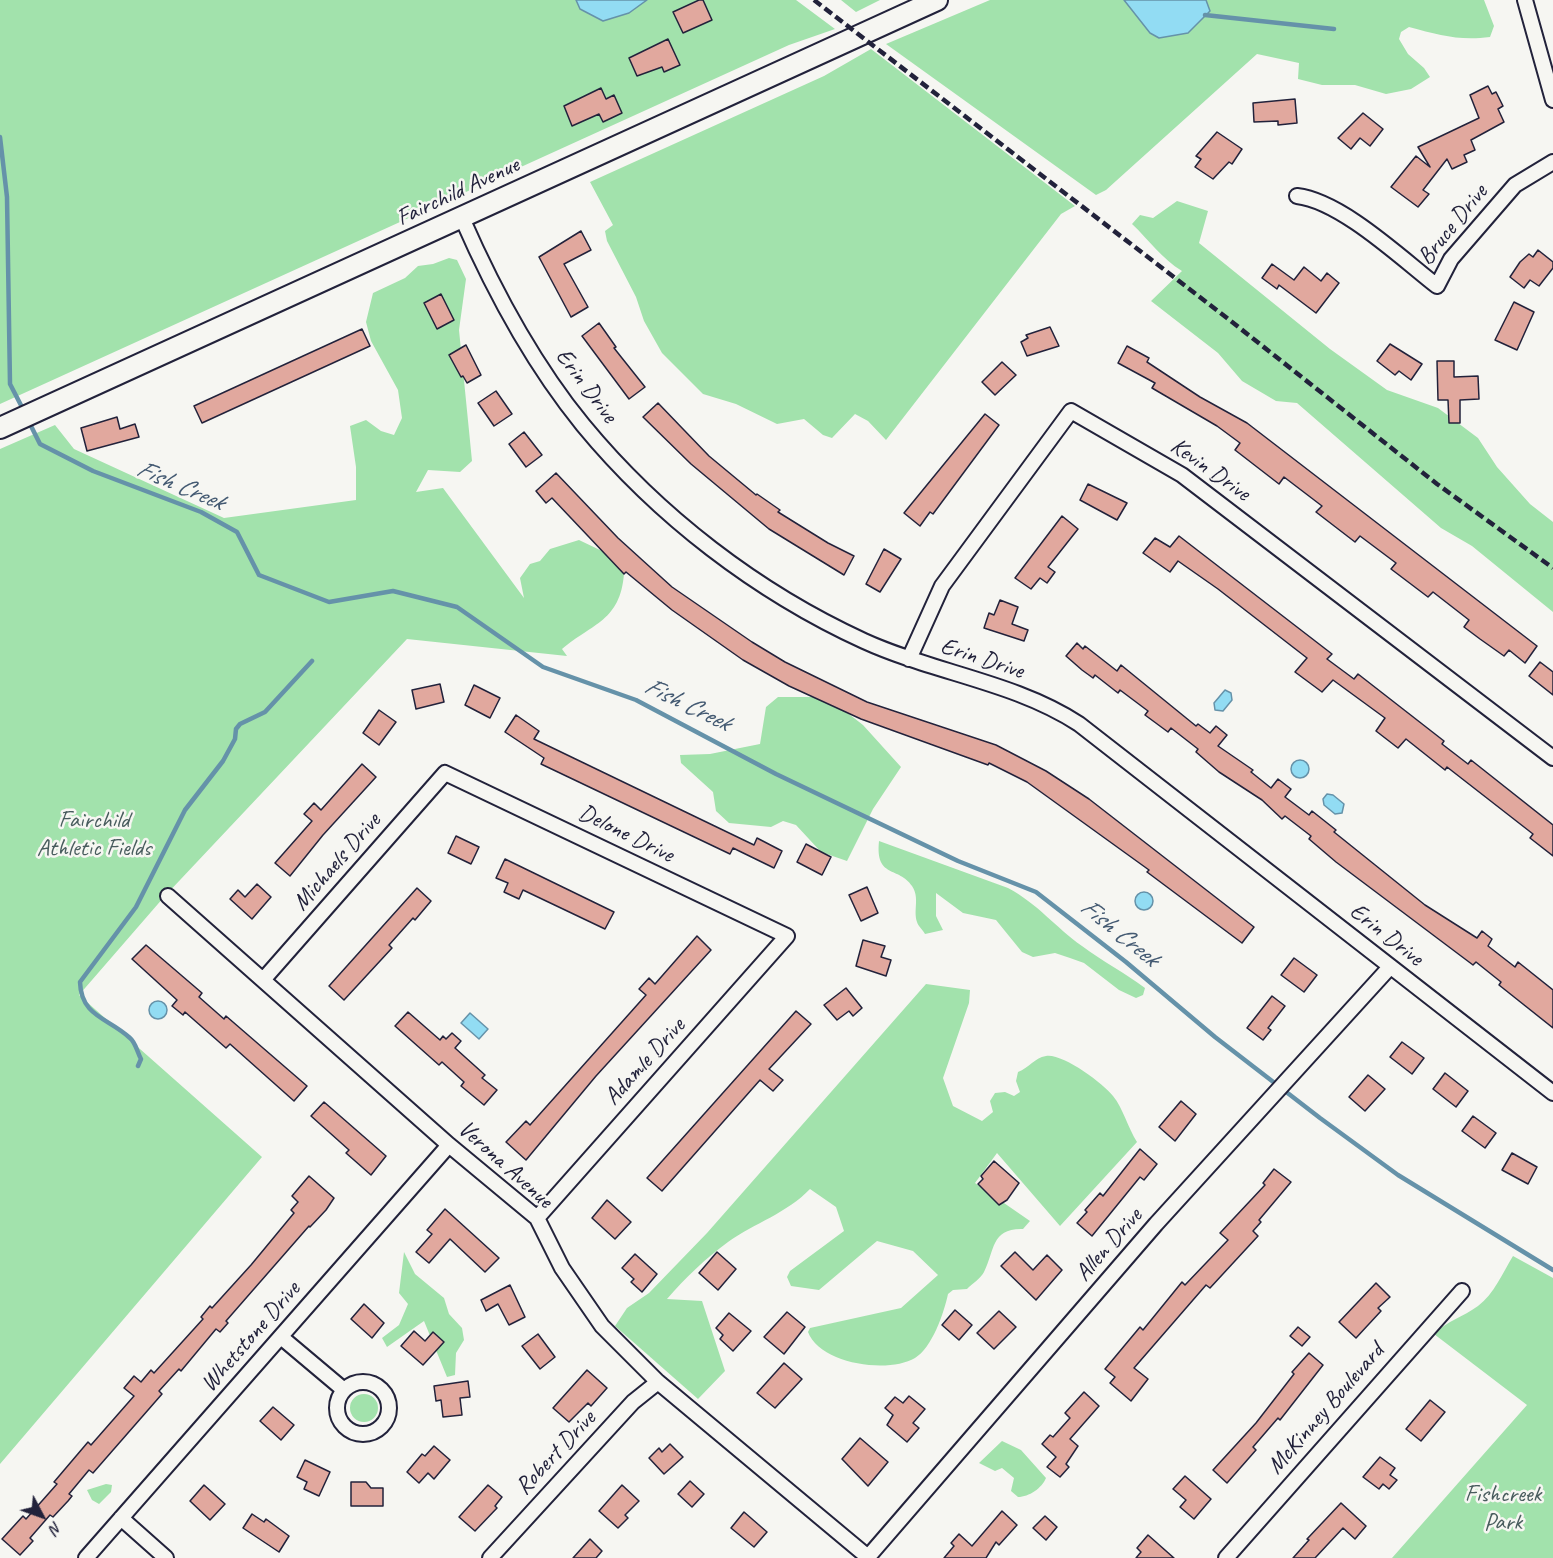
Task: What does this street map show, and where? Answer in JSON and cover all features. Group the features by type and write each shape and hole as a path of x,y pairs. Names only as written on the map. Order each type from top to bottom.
{"main road":[{"name":"Fairchild Avenue","path":"4,426 937,0"}],"street":[{"path":"1525,0 1553,100"},
{"name":"Bruce Drive","path":"1297,196 1311,198 1334,208 1437,286 1451,259 1515,185 1553,162"},
{"name":"Erin Drive","path":"462,218 488,277 528,345 583,424 677,521 765,586 811,615 866,642 1021,695 1060,711 1080,724 1553,1093"},
{"name":"Kevin Drive","path":"909,658 942,586 1071,411 1182,475 1553,758"},
{"name":"Delone Drive","path":"445,773 787,936"},
{"name":"Michaels Drive","path":"263,980 445,773"},
{"name":"Verona Avenue","path":"168,896 449,1145 537,1218 562,1268 602,1326 658,1382 869,1558"},
{"name":"Adamle Drive","path":"537,1218 787,936"},
{"name":"Allen Drive","path":"869,1558 1156,1224 1390,967"},
{"name":"Whetstone Drive","path":"86,1558 449,1145"},
{"name":"McKinney Boulevard","path":"1226,1558 1462,1292"},
{"path":"281,1337 344,1390"},
{"name":"Robert Drive","path":"490,1558 633,1402 658,1382"},
{"path":"121,1518 166,1558"}],"green space":[{"path":"0,0 796,0 835,29 789,45 0,404"},
{"path":"841,0 880,0 856,12"},
{"path":"990,0 1484,0 1494,26 1490,37 1479,38 1449,36 1409,27 1401,32 1399,39 1408,54 1424,68 1430,77 1411,89 1386,94 1355,85 1322,85 1298,79 1299,63 1257,54 1106,190 1096,195 886,44"},
{"path":"871,49 1075,206 1061,214 886,440 868,421 855,414 832,438 823,435 804,419 777,424 736,404 703,394 662,353 644,321 636,297 607,241 605,231 613,225 590,182 824,76"},
{"path":"1177,201 1208,211 1199,243 1330,349 1387,390 1438,408 1478,438 1497,467 1530,504 1553,522 1553,612 1472,546 1441,528 1297,403 1276,401 1242,381 1218,353 1151,301 1182,271 1162,255 1132,224 1140,215 1153,218"},
{"name":"Fairchild Athletic Fields","path":"449,258 457,260 466,279 459,330 472,461 460,472 428,470 416,492 443,488 524,598 520,578 530,564 540,561 550,549 579,540 602,551 624,574 617,602 603,619 562,649 567,656 407,639 164,897 79,995 262,1157 0,1464 0,449 55,425 74,449 224,518 356,500 356,467 350,426 366,420 381,431 394,435 402,418 398,390 371,341 366,322 373,293 405,278 418,266 433,264"},
{"path":"778,697 827,697 863,725 901,767 873,809 847,861 821,852 796,825 783,821 771,827 729,823 716,811 713,792 681,763 680,755 710,754 760,744 766,707"},
{"path":"879,841 1019,894 1082,946 1145,988 1143,995 1136,998 1119,990 1084,963 1070,958 1055,953 1033,957 1022,952 996,920 963,913 936,893 936,916 943,930 925,934 917,922 914,890 907,880 884,867 879,853"},
{"path":"926,984 970,990 969,1003 943,1078 953,1106 982,1121 993,1112 990,1101 995,1093 1005,1092 1014,1096 1020,1092 1016,1081 1018,1072 1042,1057 1053,1056 1082,1070 1108,1090 1120,1106 1137,1142 1060,1226 997,1153 975,1183 1030,1221 1023,1229 1005,1232 999,1236 981,1276 967,1289 953,1290 948,1294 944,1311 927,1346 915,1358 903,1363 872,1365 840,1359 815,1343 808,1332 810,1328 901,1308 938,1275 913,1251 877,1241 819,1290 791,1286 787,1277 790,1271 844,1231 836,1207 810,1189 791,1205 720,1248 681,1283 667,1299 702,1301 725,1371 698,1399 615,1326 627,1308 649,1293 707,1233"},
{"path":"404,1252 415,1274 444,1298 449,1314 462,1328 464,1340 456,1353 455,1375 447,1377 424,1321 387,1347 382,1338 399,1325 408,1304 399,1293"},
{"name":"Fishcreek Park","path":"1513,1256 1553,1278 1553,1558 1392,1558 1527,1405 1434,1334 1484,1301"},
{"path":"364,1394 374,1398 378,1408 374,1418 364,1422 354,1418 350,1408 354,1398"},
{"path":"1002,1441 1021,1450 1046,1478 1031,1494 1018,1497 1011,1491 1014,1478 1002,1468 995,1471 979,1463"},
{"path":"106,1484 112,1485 111,1492 99,1504 92,1500 87,1490"}],"water":[{"path":"576,0 647,0 629,13 603,21 580,9"},
{"path":"1124,0 1206,0 1210,11 1188,33 1159,38 1150,33"},
{"path":"1225,690 1231,693 1232,700 1223,711 1215,710 1214,703"},
{"path":"1300,760 1306,763 1309,769 1306,775 1300,778 1294,775 1291,769 1294,763"},
{"path":"1327,794 1333,795 1344,804 1342,813 1335,814 1324,805 1323,799"},
{"path":"1144,892 1150,895 1153,901 1150,907 1144,910 1138,907 1135,901 1138,895"},
{"path":"158,1001 164,1004 167,1010 164,1016 158,1019 152,1016 149,1010 152,1004"},
{"path":"470,1013 488,1029 479,1039 461,1023"}],"building":[{"path":"703,0 712,20 683,33 673,12"},
{"path":"668,39 680,65 664,72 662,67 637,76 629,58"},
{"path":"1488,86 1492,94 1496,92 1503,106 1498,109 1504,122 1471,140 1475,150 1464,155 1467,162 1452,169 1447,159 1423,190 1429,194 1418,207 1391,187 1416,156 1430,167 1418,147 1479,118 1470,95"},
{"path":"601,88 606,99 614,95 622,113 603,122 599,114 572,126 564,106"},
{"path":"1295,99 1297,123 1278,125 1278,121 1254,122 1253,103"},
{"path":"1363,113 1383,129 1370,146 1360,138 1351,149 1338,138"},
{"path":"1217,132 1242,149 1232,164 1229,162 1213,179 1195,167 1201,159 1196,156"},
{"path":"581,231 591,250 564,264 588,307 571,317 539,257"},
{"path":"1538,250 1553,262 1553,268 1539,286 1530,280 1524,288 1510,277 1520,262 1529,254 1533,257"},
{"path":"1272,264 1294,280 1304,267 1321,281 1327,273 1339,283 1316,313 1279,285 1277,289 1262,278"},
{"path":"441,294 454,320 437,329 424,303"},
{"path":"1514,302 1534,312 1517,350 1495,340"},
{"path":"599,323 616,347 614,348 645,387 629,399 582,336"},
{"path":"1050,327 1059,346 1027,356 1021,342 1028,338 1026,335"},
{"path":"362,329 370,346 202,423 194,406"},
{"path":"1390,344 1422,364 1411,380 1399,371 1395,375 1377,361"},
{"path":"466,345 481,375 467,383 463,376 461,377 449,355"},
{"path":"1127,346 1149,358 1147,362 1200,397 1247,423 1537,646 1525,663 1509,650 1504,656 1464,627 1469,620 1433,592 1428,597 1391,569 1396,563 1360,536 1355,542 1316,512 1322,506 1284,477 1279,484 1235,450 1240,443 1217,426 1152,388 1155,383 1118,363"},
{"path":"1437,361 1454,361 1454,377 1478,376 1479,399 1460,400 1460,423 1449,423 1448,400 1438,400"},
{"path":"1002,362 1016,375 995,395 982,382"},
{"path":"496,391 512,414 494,426 478,403"},
{"path":"658,403 709,456 756,495 780,510 778,512 854,556 844,575 769,529 691,464 643,417"},
{"path":"985,414 999,425 933,514 930,512 920,526 904,513"},
{"path":"117,417 120,429 135,424 139,437 87,451 81,428"},
{"path":"524,432 542,455 526,467 509,444"},
{"path":"556,473 618,538 672,587 752,642 785,662 867,702 996,745 1046,771 1089,799 1254,927 1242,943 1147,872 1149,870 1027,782 989,763 988,765 861,719 789,686 743,660 672,610 626,572 624,574 552,498 546,503 536,491"},
{"path":"1088,484 1127,503 1117,520 1080,500"},
{"path":"1062,516 1078,529 1048,567 1055,572 1047,583 1040,578 1031,589 1015,578"},
{"path":"1179,536 1332,654 1327,659 1354,679 1358,674 1444,741 1442,744 1468,764 1471,760 1553,825 1553,856 1530,838 1533,834 1447,767 1445,770 1406,739 1398,748 1376,731 1385,718 1333,680 1322,692 1295,672 1307,658 1218,589 1178,561 1170,572 1143,553 1155,538 1170,547"},
{"path":"884,549 901,559 880,592 866,584"},
{"path":"1000,600 1018,607 1012,624 1028,630 1024,641 984,628 989,613 994,615"},
{"path":"1077,643 1083,649 1085,646 1117,671 1121,665 1196,726 1198,724 1210,733 1216,726 1227,735 1218,746 1253,770 1251,772 1271,788 1278,779 1291,789 1285,797 1309,815 1312,811 1336,830 1334,832 1425,905 1477,938 1482,931 1492,939 1488,946 1515,967 1518,962 1553,990 1553,1028 1499,985 1501,982 1476,962 1473,965 1336,862 1309,839 1311,836 1285,816 1282,819 1262,800 1219,772 1196,752 1198,749 1171,728 1168,732 1145,715 1148,711 1120,690 1118,693 1095,675 1093,678 1082,670 1066,656"},
{"path":"1540,662 1553,672 1553,695 1529,676"},
{"path":"440,684 444,702 416,709 412,690"},
{"path":"474,685 500,698 490,718 465,705"},
{"path":"379,710 396,722 379,745 363,733"},
{"path":"516,715 539,731 534,739 754,845 757,838 782,851 774,868 733,848 730,854 541,764 544,758 505,732"},
{"path":"362,764 376,777 323,835 290,876 275,863 312,821 304,814 314,803 321,810"},
{"path":"456,836 479,847 471,864 448,853"},
{"path":"806,844 831,857 822,875 797,862"},
{"path":"505,859 614,912 605,929 523,890 519,899 504,892 508,883 496,878"},
{"path":"257,884 271,897 252,919 230,899 238,890 245,897"},
{"path":"867,887 878,913 861,921 849,895"},
{"path":"417,888 431,901 389,945 392,948 344,1000 329,986"},
{"path":"697,936 711,950 596,1076 526,1160 506,1142 526,1121 530,1125 646,995 639,989 649,978 655,984"},
{"path":"863,940 885,946 881,957 891,960 886,976 856,966"},
{"path":"146,945 202,993 199,997 224,1019 226,1016 307,1086 294,1101 230,1044 226,1048 185,1012 183,1015 172,1006 177,1000 132,959"},
{"path":"1294,958 1317,975 1304,992 1281,975"},
{"path":"846,988 862,1008 853,1016 849,1011 837,1020 824,1005"},
{"path":"1272,996 1285,1006 1268,1028 1271,1030 1263,1040 1247,1028"},
{"path":"796,1011 811,1024 769,1069 783,1080 773,1091 760,1080 662,1191 647,1178"},
{"path":"408,1012 440,1040 443,1036 446,1039 452,1033 461,1041 455,1048 485,1075 482,1078 497,1090 484,1105 461,1086 464,1082 442,1062 439,1065 395,1026"},
{"path":"1402,1042 1424,1058 1412,1074 1390,1057"},
{"path":"1445,1073 1468,1091 1456,1107 1433,1089"},
{"path":"1368,1075 1385,1089 1365,1111 1349,1097"},
{"path":"1181,1101 1196,1114 1175,1141 1159,1127"},
{"path":"324,1102 386,1156 371,1175 346,1153 349,1150 311,1116"},
{"path":"1473,1116 1496,1133 1485,1148 1462,1131"},
{"path":"1140,1149 1157,1164 1144,1180 1140,1177 1092,1236 1077,1223 1087,1212 1085,1210 1100,1193 1103,1196"},
{"path":"1512,1153 1537,1167 1528,1184 1502,1170"},
{"path":"994,1161 1019,1183 1007,1200 999,1205 978,1184 983,1179 981,1176"},
{"path":"1274,1169 1291,1182 1259,1220 1261,1222 1253,1231 1258,1236 1210,1288 1206,1285 1134,1368 1148,1379 1131,1401 1110,1383 1115,1377 1105,1369 1140,1327 1143,1330 1182,1282 1185,1285 1228,1240 1220,1233 1265,1185 1263,1183"},
{"path":"309,1176 334,1198 326,1210 309,1226 226,1321 228,1323 220,1332 216,1329 181,1371 179,1369 159,1391 162,1394 93,1473 89,1470 69,1494 72,1496 68,1501 53,1517 50,1515 30,1538 33,1541 20,1555 2,1539 23,1516 26,1519 57,1484 54,1482 88,1442 91,1445 134,1396 124,1388 134,1376 141,1382 151,1370 154,1373 203,1319 201,1317 210,1306 212,1308 251,1265 294,1213 291,1210 298,1202 292,1196"},
{"path":"607,1200 631,1222 615,1239 592,1218"},
{"path":"445,1209 499,1258 485,1272 450,1239 429,1263 416,1252 432,1234 427,1230"},
{"path":"717,1252 736,1269 718,1290 699,1273"},
{"path":"1015,1252 1033,1270 1047,1255 1062,1270 1036,1300 1001,1266"},
{"path":"635,1254 657,1274 642,1292 631,1282 634,1279 622,1268"},
{"path":"1376,1283 1390,1297 1378,1308 1381,1311 1356,1338 1339,1322"},
{"path":"510,1285 525,1317 509,1325 498,1304 486,1311 481,1300"},
{"path":"364,1304 384,1323 372,1338 351,1319"},
{"path":"955,1310 972,1325 959,1340 942,1325"},
{"path":"999,1311 1016,1327 994,1349 977,1333"},
{"path":"787,1312 805,1327 784,1354 764,1337"},
{"path":"729,1313 751,1331 733,1351 720,1339 723,1335 716,1328"},
{"path":"1298,1327 1310,1337 1302,1346 1290,1336"},
{"path":"414,1331 425,1341 433,1332 444,1342 423,1365 401,1346"},
{"path":"538,1334 555,1357 540,1369 522,1346"},
{"path":"1309,1353 1323,1365 1280,1420 1278,1418 1253,1447 1256,1450 1227,1483 1213,1470 1256,1423 1294,1374 1292,1372"},
{"path":"784,1363 802,1379 775,1408 757,1393"},
{"path":"587,1370 607,1388 591,1406 588,1403 569,1422 553,1408"},
{"path":"468,1381 470,1397 460,1398 462,1415 443,1417 441,1400 436,1401 434,1386"},
{"path":"1084,1392 1099,1406 1070,1439 1078,1446 1066,1464 1069,1467 1060,1477 1047,1467 1056,1457 1042,1444 1050,1435 1053,1437 1070,1418 1065,1413"},
{"path":"909,1396 925,1409 913,1423 919,1428 907,1442 887,1425 893,1415 885,1408 895,1397 903,1403"},
{"path":"1430,1400 1445,1412 1421,1441 1406,1429"},
{"path":"273,1407 294,1425 281,1440 260,1421"},
{"path":"860,1438 888,1462 868,1486 842,1459"},
{"path":"670,1444 683,1457 664,1474 649,1458 659,1448 662,1452"},
{"path":"434,1446 450,1460 434,1479 428,1473 419,1483 407,1472 422,1454 425,1456"},
{"path":"1380,1457 1395,1468 1390,1475 1397,1480 1389,1489 1383,1484 1379,1489 1363,1477"},
{"path":"305,1460 330,1472 319,1496 304,1489 307,1482 297,1477"},
{"path":"1185,1476 1211,1499 1194,1519 1180,1507 1186,1500 1173,1489"},
{"path":"690,1481 704,1494 692,1507 678,1494"},
{"path":"351,1482 366,1482 371,1488 383,1488 383,1506 351,1506"},
{"path":"204,1485 225,1504 210,1520 190,1501"},
{"path":"488,1485 502,1497 495,1506 497,1508 475,1531 459,1517"},
{"path":"622,1485 639,1501 625,1515 628,1518 618,1528 599,1511"},
{"path":"1341,1503 1366,1526 1355,1539 1343,1528 1315,1558 1293,1558 1309,1540 1307,1539"},
{"path":"1002,1511 1017,1525 999,1545 996,1542 986,1558 944,1558 954,1546 951,1543 959,1534 972,1546"},
{"path":"744,1512 767,1532 754,1547 731,1528"},
{"path":"252,1514 264,1522 266,1519 289,1536 279,1552 243,1528"},
{"path":"1045,1516 1057,1527 1046,1540 1033,1528"},
{"path":"1148,1535 1174,1558 1136,1558 1141,1552 1137,1548"},
{"path":"590,1539 602,1551 596,1558 573,1558"}],"waterway":[{"path":"1205,15 1334,29"},
{"name":"Fish Creek","path":"0,137 7,197 10,384 25,413"},
{"name":"Fish Creek","path":"28,420 40,444 93,471 201,512 237,532 259,575 329,602 393,591 457,607 543,667 636,700 776,774 958,861 1036,892 1126,962 1215,1037 1320,1118 1398,1175 1553,1270"},
{"path":"138,1066 141,1059 134,1042 91,1010 85,1003 80,982 136,907 185,810 223,761 235,739 236,729 240,724 265,712 312,661"}],"railway":[{"path":"814,0 1227,318 1437,484 1553,568"}]}
